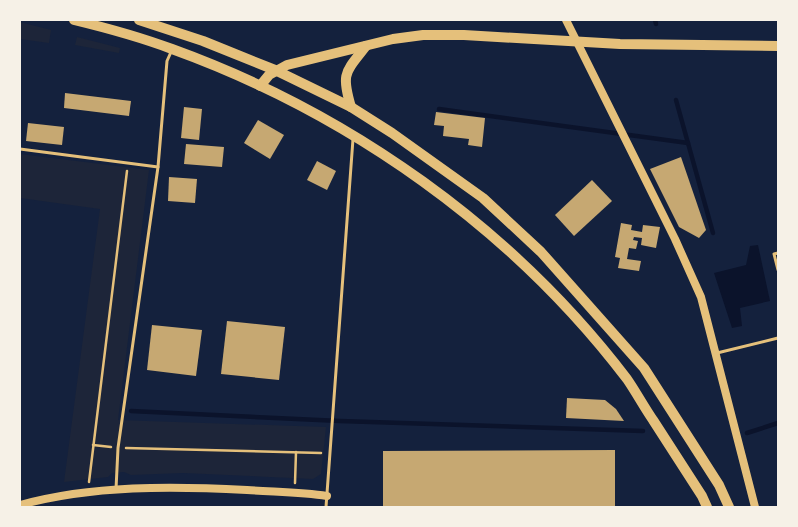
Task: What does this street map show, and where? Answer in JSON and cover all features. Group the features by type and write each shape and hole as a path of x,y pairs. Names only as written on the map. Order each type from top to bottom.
{"highway":[{"path":"74,20 172,49 260,86 306,109 353,136 416,176 469,217 522,263 584,327 628,380 702,496 707,507"},
{"path":"139,20 275,70 351,107 392,133 483,198 541,252 644,368 719,485 729,507"},
{"path":"260,86 269,74 287,66 366,46 423,35 464,35 620,44 778,46"},
{"path":"351,107 344,85 346,76 350,66 366,46"}],"street":[{"path":"566,20 675,239 701,297 755,507"},
{"path":"20,505 62,496 116,490 184,487 327,496"}],"lane":[{"path":"116,490 118,448 158,167 167,61 172,49"},
{"path":"326,507 353,136"},
{"path":"20,149 158,167"},
{"path":"778,253 774,254 778,270"},
{"path":"716,353 778,338"}],"path":[{"path":"89,482 128,162"},
{"path":"93,445 118,448 330,453"},
{"path":"295,483 296,452"}],"shaded area":[{"path":"20,22 51,30 49,43 20,39"},
{"path":"77,37 120,48 119,53 75,45"},
{"path":"20,154 149,170 118,420 326,427 321,474 313,479 183,473 131,475 124,472 112,473 108,477 64,482 100,209 20,198"},
{"path":"758,245 770,301 740,308 742,326 732,328 714,273 746,265 750,246"}],"building":[{"path":"65,93 131,101 129,116 64,108"},
{"path":"184,107 202,109 199,140 181,138"},
{"path":"436,112 485,118 482,147 468,145 469,139 443,136 444,126 434,125"},
{"path":"258,120 284,135 270,159 244,143"},
{"path":"28,123 64,127 62,145 26,141"},
{"path":"186,144 224,147 222,167 184,164"},
{"path":"681,157 706,230 699,238 679,227 650,169"},
{"path":"317,161 336,171 327,190 307,180"},
{"path":"169,177 197,179 195,203 168,201"},
{"path":"592,180 612,201 574,236 555,215"},
{"path":"621,223 632,225 631,230 642,232 643,225 660,227 656,248 641,245 642,238 634,237 633,240 638,241 636,249 629,248 627,259 641,261 639,271 618,268 620,258 615,257"},
{"path":"227,321 285,327 279,380 221,374"},
{"path":"152,325 202,330 196,376 147,370"},
{"path":"567,398 605,400 616,409 624,421 566,418"},
{"path":"615,450 615,507 383,507 383,451"}],"waterway":[{"path":"655,20 656,24"},
{"path":"676,100 713,233"},
{"path":"439,109 688,143"},
{"path":"131,411 340,421 643,431"},
{"path":"747,433 778,423"}]}
